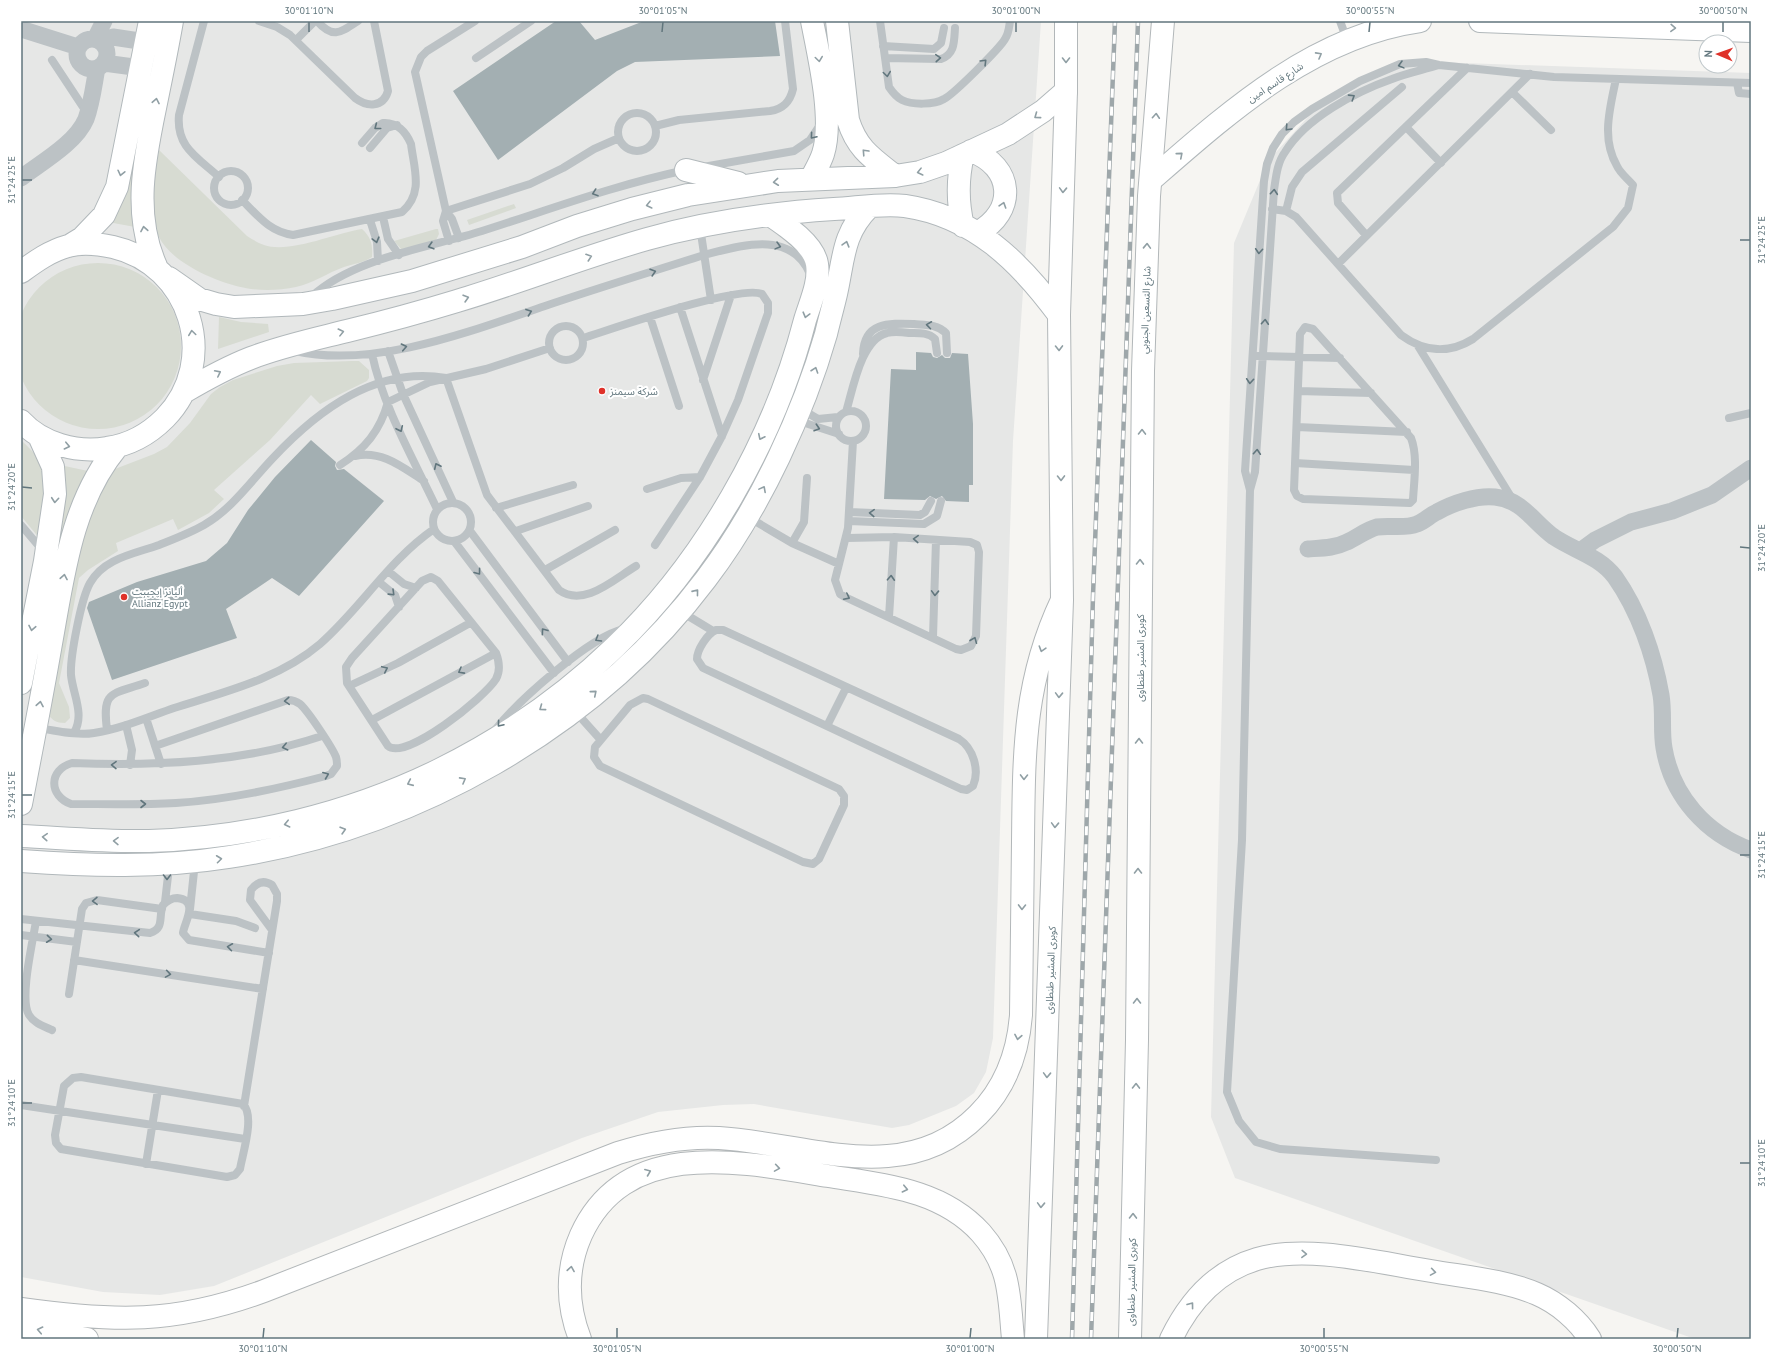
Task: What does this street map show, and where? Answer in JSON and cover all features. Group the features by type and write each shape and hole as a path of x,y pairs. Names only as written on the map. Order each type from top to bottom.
{"main road":[{"path":"21,421 40,436 58,444 77,449 97,450 117,447 138,439 156,427 172,411 184,392 193,363 193,333 185,304 162,272 146,239 142,209 142,195 149,139 172,21"},
{"path":"811,179 823,154 827,130 825,100 812,21"},
{"path":"837,21 848,120 852,134 859,146 869,156 895,176"},
{"path":"21,1309 90,1318 115,1319 166,1317 216,1307 264,1291 618,1153 657,1143 697,1138 724,1138 844,1155 879,1158 913,1153 945,1140 959,1132 981,1113 995,1095 1011,1065 1018,1043 1021,1015 1024,764 1028,716 1032,686 1043,645 1062,600 1059,315 1066,91 1066,21"},
{"name":"شارع التسعين الجنوبي","path":"1140,600 1143,371 1151,180 1163,21"},
{"name":"شارع قاسم امين","path":"1151,180 1212,127 1248,99 1344,31 1382,28 1420,21"},
{"path":"1480,21 1751,31"},
{"path":"21,272 42,257 69,246 82,238 94,227 112,201 122,170 148,31"},
{"path":"69,246 99,244 129,251 162,272 199,299 216,304 234,307 303,304 412,281 508,251 577,226 632,209 688,195 745,185 811,179 895,176 920,172 967,153 1026,124 1056,101 1066,91"},
{"path":"967,153 983,155 993,162 1000,172 1005,184 1004,202 997,219 988,227 970,229"},
{"path":"967,153 958,183 958,198 970,229"},
{"path":"686,170 745,185"},
{"path":"184,392 228,368 282,348 418,313 513,284 648,238 700,226 770,215 869,207 905,206 935,214 970,229 1005,252 1021,268 1059,315"},
{"path":"21,861 98,865 195,861 230,857 272,849 349,828 386,815 457,783 525,747 574,710 614,677 680,612 710,574 747,517 780,456 798,414 826,334 836,294 845,245 854,224 869,207"},
{"path":"21,836 146,841 212,836 267,828 305,819 370,799 438,770 482,747 532,716 589,671 635,627 662,598 685,566 728,501 747,467 781,392 801,334 817,270 815,255 796,234 770,215"},
{"path":"21,804 36,728 35,652 46,555 54,508 55,480 50,456 40,436"},
{"path":"21,683 35,652 66,566 76,523 87,493 95,477 117,447"},
{"name":"كوبرى المشير طنطاوى","path":"1036,1339 1062,600"},
{"name":"كوبرى المشير طنطاوى","path":"1130,1339 1137,1048 1140,600"},
{"path":"635,627 651,642"},
{"path":"580,1339 571,1308 570,1275 577,1244 592,1216 614,1192 640,1175 655,1169 687,1163 728,1163 770,1167 901,1188 930,1197 943,1204 969,1222 981,1233 1000,1261 1010,1293 1013,1339"},
{"path":"1172,1339 1190,1307 1207,1287 1218,1278 1255,1259 1283,1254 1315,1254 1346,1258 1506,1284 1538,1294 1566,1312 1590,1339"},
{"path":"21,1326 87,1339"}],"street":[{"path":"98,40 104,21"},
{"path":"21,29 78,47"},
{"path":"141,68 100,65 86,67 81,64 77,53 78,47 85,40 98,40 148,31"},
{"path":"21,178 69,142 80,130 88,114 100,65 106,58 106,49 98,40"},
{"path":"1580,551 1595,540 1631,522 1672,511 1712,495 1751,468"},
{"path":"1308,549 1338,546 1367,531 1380,527 1412,526 1449,506 1482,497 1498,498 1514,502 1530,513 1553,536 1599,561 1615,578 1644,635 1661,697 1662,733 1665,754 1673,779 1680,794 1696,815 1712,829 1730,841 1751,850"}],"lane":[{"path":"204,21 180,115 179,130 184,144 218,177"},
{"path":"259,21 278,27 296,40 355,98 365,104 377,105 384,100 388,92 374,21"},
{"path":"296,40 316,21 327,31 336,33 358,21"},
{"path":"449,241 444,221 446,211 415,72 421,57 427,51 475,21"},
{"path":"476,58 530,21"},
{"path":"656,126 679,120 770,112 783,107 792,96 793,89 785,21"},
{"path":"880,21 889,87 895,95 909,102 937,102 950,95 1001,45 1008,32 1010,21"},
{"path":"884,46 934,49 941,44 944,28"},
{"path":"885,58 941,59 946,57 952,50 955,28"},
{"path":"52,60 88,114"},
{"path":"1250,490 1245,471 1264,180 1267,164 1276,144 1294,122 1312,109 1360,81 1400,64 1413,62 1530,74 1751,84"},
{"path":"1436,1160 1280,1149 1256,1142 1239,1121 1227,1092 1242,840 1250,490 1255,472 1272,209 1276,172 1284,153 1295,137 1312,122 1358,94 1393,78 1439,65"},
{"path":"1366,236 1338,203 1337,193 1467,68"},
{"path":"1338,264 1530,74"},
{"path":"1272,209 1286,211 1296,217 1401,336 1418,346 1427,349 1446,350 1456,348 1473,339 1613,227 1624,215 1631,201 1633,185 1617,167 1610,146 1607,122 1616,79"},
{"path":"1737,83 1739,93 1751,94"},
{"path":"1286,211 1292,187 1302,172 1402,87"},
{"path":"1512,92 1551,130"},
{"path":"303,304 320,289 339,276 378,261 459,238 600,191 638,180 686,170 794,151 816,133 822,120 825,100"},
{"path":"637,113 648,116 656,126 653,143 643,150 632,150 622,144 619,138 619,127 626,117 631,114 637,113"},
{"path":"242,200 264,224 285,234 300,234 402,212 414,198 416,190 411,144 408,137 397,125 388,122 379,124 362,143"},
{"path":"370,148 387,128 397,125"},
{"path":"1406,127 1440,163"},
{"path":"446,211 536,182 594,149 619,138"},
{"path":"230,172 242,176 246,182 247,188 242,200 230,205 219,200 214,189 218,177 230,172"},
{"path":"446,211 452,219 459,238"},
{"path":"383,217 388,239 399,255"},
{"path":"370,220 377,242 378,261"},
{"path":"700,226 711,300"},
{"path":"282,348 336,357 388,351 463,333 704,255 753,246 773,244 780,245 793,252 806,264 812,281 813,290"},
{"path":"583,338 680,307 731,295 757,292 766,298 769,308 751,365 722,436 700,477 655,545"},
{"path":"703,380 731,295"},
{"path":"680,307 722,436"},
{"path":"650,317 679,406"},
{"path":"846,412 863,357 866,337 878,326 887,323 939,327 946,333 947,353"},
{"path":"564,326 576,328 583,338 581,351 572,359 558,358 553,354 550,348 550,336 554,331 564,326"},
{"path":"1309,327 1340,358 1407,432 1413,444 1413,500 1410,503 1303,499 1295,493 1299,357 1300,334 1302,330 1309,327"},
{"path":"863,357 880,335 892,332 931,336 936,342 937,353"},
{"path":"1418,346 1514,502"},
{"path":"340,465 354,456 375,434 383,418 388,402 430,382 491,367 550,348"},
{"path":"388,351 403,394 453,502"},
{"path":"372,354 380,382 388,402 438,509"},
{"path":"1252,356 1340,358"},
{"path":"74,733 79,715 72,683 72,653 85,594 93,578 106,565 166,542 204,525 235,500 273,457 320,414 345,398 380,382 397,378 426,375 446,378"},
{"path":"446,378 482,486 496,508 516,531 559,590 570,596 577,597 590,593 636,566"},
{"path":"1298,391 1371,393"},
{"path":"852,410 863,416 866,422 866,429 864,435 859,439 847,441 839,434 798,414 805,413 818,419 838,418 846,412 852,410"},
{"path":"1729,418 1751,413"},
{"path":"838,418 836,423 839,434"},
{"path":"1297,427 1407,432"},
{"path":"847,538 894,537 970,542 977,545 979,552 975,642 971,646 961,650 840,594 834,580 847,538 853,441"},
{"path":"354,456 369,454 385,457 424,480"},
{"path":"1295,463 1414,470"},
{"path":"647,488 681,478 700,477"},
{"path":"792,543 804,522 807,478"},
{"path":"496,508 574,485"},
{"path":"849,512 920,515 925,512 932,501"},
{"path":"849,521 924,524 931,521 936,516 941,501"},
{"path":"453,502 462,504 470,512 472,521 470,531 461,540 454,541 442,538 434,529 433,522 438,509 447,503 453,502"},
{"path":"516,531 588,506"},
{"path":"747,517 792,543 839,564"},
{"path":"21,525 46,555"},
{"path":"36,728 74,733 92,733 107,730 126,725 265,677 294,663 331,633 412,545 434,529"},
{"path":"545,570 615,530"},
{"path":"470,531 568,662"},
{"path":"889,617 894,537"},
{"path":"933,637 936,540"},
{"path":"454,541 554,673"},
{"path":"388,571 404,584 416,588"},
{"path":"424,578 435,579 496,653 499,666 495,680 463,712 429,734 401,748 394,749 388,746 349,686 345,672 348,662 416,588 424,578"},
{"path":"379,582 395,595 399,607"},
{"path":"680,612 713,631 723,630 964,742 970,749 974,758 975,779 973,786 967,790 961,789 703,668 697,660 698,652 713,631"},
{"path":"349,686 398,663 470,622"},
{"path":"482,747 514,708 568,662 600,638 623,629 635,627"},
{"path":"372,720 496,653"},
{"path":"107,730 104,711 108,699 115,693 145,683"},
{"path":"827,726 846,688"},
{"path":"643,698 648,699 836,786 842,792 844,805 819,859 813,864 806,864 600,766 594,757 594,752 600,739 634,702 643,698"},
{"path":"155,746 288,700 301,705 336,756 337,761 334,771 326,776 286,787 204,801 148,804 71,804 60,798 56,793 54,780 60,769 72,763 130,765 229,758 290,746 322,736"},
{"path":"574,710 600,739"},
{"path":"146,718 161,764"},
{"path":"126,725 132,750 130,765"},
{"path":"195,861 190,912 184,930 184,936 189,940 268,953"},
{"path":"21,920 150,933 154,932 160,926 164,906 167,884 167,863"},
{"path":"244,1106 238,1102 81,1077 73,1078 64,1086 55,1139 56,1143 61,1149 146,1164 231,1176 240,1169 249,1118 244,1106 277,901 276,890 268,883 258,883 251,890 250,900 272,930"},
{"path":"69,994 84,906 92,900 164,906 176,898 182,900 190,912 236,921 255,928"},
{"path":"36,921 25,992 26,1008 29,1015 36,1022 52,1030"},
{"path":"21,935 77,942"},
{"path":"74,960 263,989"},
{"path":"146,1164 158,1090"},
{"path":"21,1104 246,1139"}],"shaded area":[{"path":"21,21 1041,21 1013,441 993,1038 986,1072 974,1093 956,1106 909,1125 892,1128 754,1104 723,1105 658,1112 582,1138 214,1286 160,1295 103,1292 21,1277"},
{"path":"1408,61 1698,71 1698,74 1751,73 1751,1339 1695,1339 1235,1178 1211,1117 1234,243 1268,161 1326,97"},
{"path":"136,139 142,140 135,227 108,222"},
{"path":"159,150 247,236 257,242 274,247 286,247 362,229 368,235 371,242 372,257 362,262 338,269 303,285 280,289 257,290 239,287 199,272 175,256 165,247 155,227 152,205"},
{"path":"514,204 516,208 469,225 467,220"},
{"path":"438,229 439,234 436,240 402,250 394,241"},
{"path":"98,263 130,269 157,287 175,314 181,346 175,378 157,405 130,423 98,429 66,423 39,405 21,378 15,346 21,314 39,287 66,269"},
{"path":"219,317 241,322 268,324 269,332 218,349"},
{"path":"359,361 369,370 369,378 367,381 320,404 311,395 270,440 214,490 224,499 209,513 178,530 173,519 116,543 118,551 88,570 79,578 59,683 69,707 70,718 65,723 57,722 53,719 47,713 84,522 105,480 115,469 154,454 167,447 190,423 211,394 233,380 277,366 294,363"},
{"path":"21,440 36,456 41,465 43,474 45,496 40,539 21,516"},
{"path":"60,465 88,471 77,492 60,561 52,559"}],"building":[{"path":"556,21 579,21 595,40 644,21 775,21 780,56 635,62 617,71 498,160 453,91"},
{"path":"916,352 931,353 933,357 937,358 942,355 945,358 950,358 952,353 968,354 973,424 973,485 969,485 969,502 946,501 942,496 936,499 930,496 925,500 884,499 891,369 916,370"},
{"path":"311,440 336,462 335,466 337,470 344,469 384,501 299,596 272,578 226,609 237,638 112,680 87,608 89,602 137,582 206,561 227,543 248,510 275,477"}],"railway":[{"path":"1072,1339 1093,596 1115,21"},
{"path":"1091,1339 1138,21"}],"place":[{"name":"شركة سيمنز","path":"602,391"},
{"name":"أليانز إيجيبت Allianz Egypt","path":"124,597"}]}
